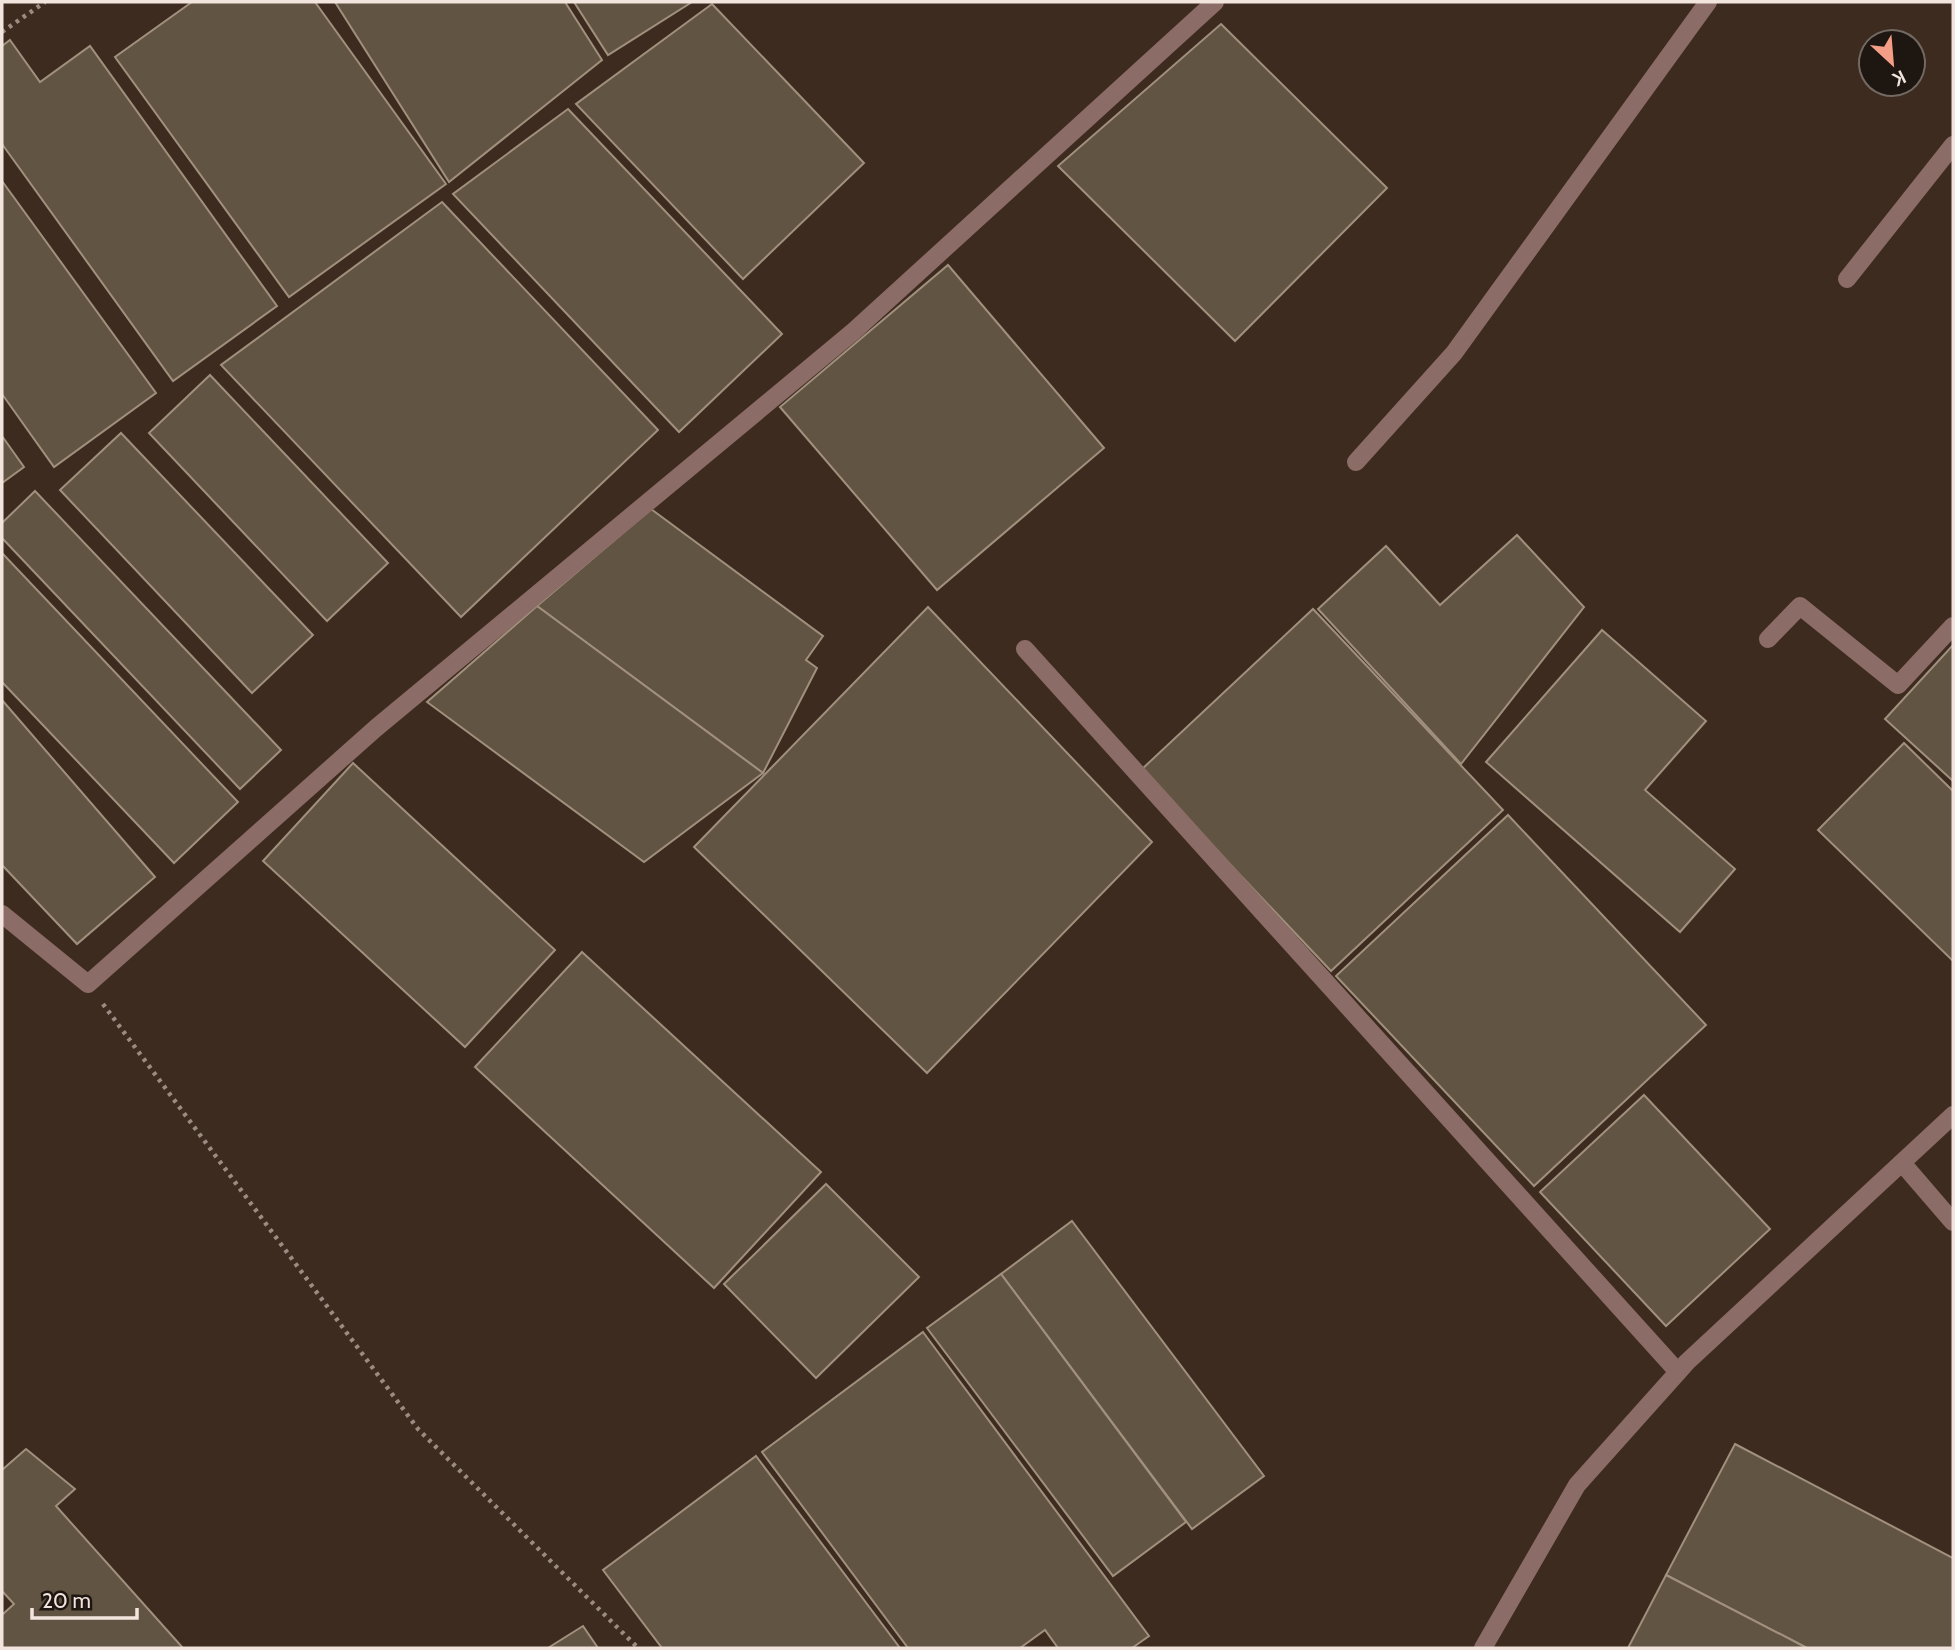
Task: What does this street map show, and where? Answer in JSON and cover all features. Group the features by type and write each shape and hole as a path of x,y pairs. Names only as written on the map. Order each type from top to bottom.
{"street":[{"path":"2,914 88,984 376,728 855,331 1215,2"},
{"path":"1356,462 1454,353 1709,2"},
{"path":"1847,279 1953,145"},
{"path":"1768,639 1800,606 1898,685 1953,626"},
{"path":"1025,649 1678,1372"},
{"path":"1483,1648 1577,1485 1678,1372 1953,1115"},
{"path":"1903,1164 1953,1222"}],"path":[{"path":"2,32 45,2"},
{"path":"88,984 418,1429 638,1648"}],"building":[{"path":"192,2 315,2 446,184 289,297 115,57"},
{"path":"335,2 565,2 602,60 449,182"},
{"path":"574,2 692,2 608,55"},
{"path":"712,4 864,163 743,279 576,104"},
{"path":"1221,24 1387,188 1235,341 1058,166"},
{"path":"10,40 40,82 90,46 277,306 173,381 2,144 2,46"},
{"path":"568,109 782,334 679,432 453,194"},
{"path":"2,181 156,393 54,467 2,394"},
{"path":"442,202 658,430 461,617 221,365"},
{"path":"948,265 1104,448 937,590 780,407"},
{"path":"210,375 388,563 327,621 149,433"},
{"path":"121,433 313,635 252,693 60,490"},
{"path":"2,436 24,467 2,483"},
{"path":"35,491 281,750 240,789 2,538 2,523"},
{"path":"651,509 823,636 806,660 817,668 763,773 537,606"},
{"path":"1517,535 1584,607 1461,764 1318,609 1386,546 1440,605"},
{"path":"2,553 238,802 174,863 2,682"},
{"path":"537,606 763,773 644,862 427,702"},
{"path":"928,607 1152,842 927,1073 694,847"},
{"path":"1313,609 1503,810 1331,971 1141,770"},
{"path":"1602,630 1706,721 1645,790 1735,869 1680,932 1486,762"},
{"path":"1953,645 1953,781 1885,719"},
{"path":"2,700 155,877 77,944 2,865"},
{"path":"1904,743 1953,791 1953,961 1818,830"},
{"path":"353,763 555,950 465,1047 263,861"},
{"path":"1508,815 1706,1025 1534,1186 1336,976"},
{"path":"582,952 821,1172 714,1288 475,1067"},
{"path":"1644,1095 1770,1229 1666,1326 1540,1192"},
{"path":"826,1184 919,1277 816,1378 724,1284"},
{"path":"1072,1221 1264,1476 1192,1529 1001,1274"},
{"path":"1001,1274 1186,1522 1113,1576 927,1328"},
{"path":"923,1332 1149,1636 1132,1648 1058,1648 1045,1630 1020,1648 908,1648 762,1452"},
{"path":"1735,1444 1953,1558 1953,1648 1807,1648 1666,1575"},
{"path":"26,1449 75,1489 56,1506 183,1648 2,1648 2,1615 14,1604 2,1591 2,1470"},
{"path":"756,1456 900,1648 662,1648 603,1570"},
{"path":"1666,1575 1807,1648 1628,1648"},
{"path":"583,1626 598,1648 548,1648"}]}
